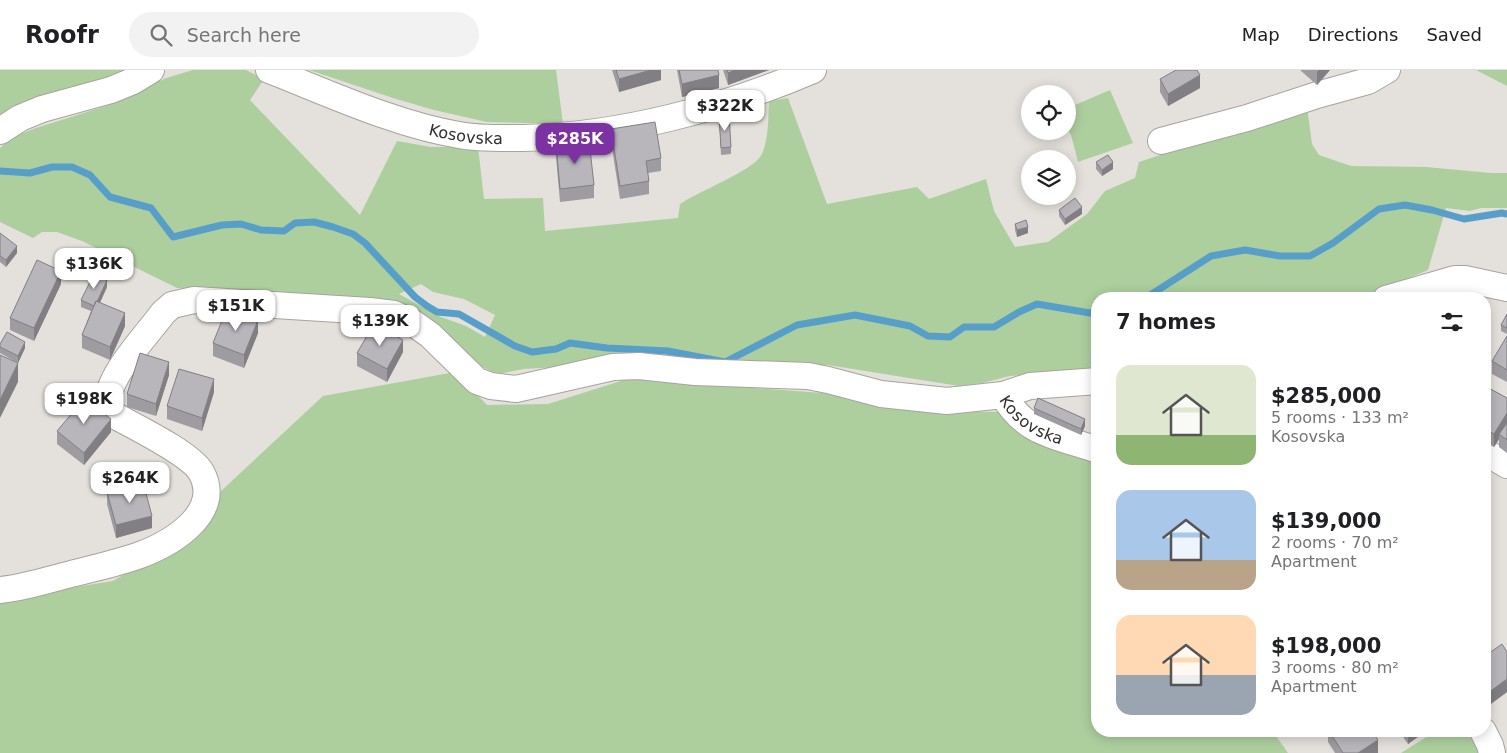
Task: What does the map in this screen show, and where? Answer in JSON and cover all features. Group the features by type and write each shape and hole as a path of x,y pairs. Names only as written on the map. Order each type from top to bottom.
{"street":[{"path":"0,131 20,118 42,109 111,90 133,81 152,70"},
{"name":"Kosovska","path":"269,70 407,122 458,135 492,139 556,138 620,128 679,115 740,98 813,70"},
{"path":"1161,141 1248,118 1317,95 1368,81 1387,70"},
{"path":"1410,292 1455,279 1465,279 1507,288"},
{"path":"0,590 23,586 141,555 175,536 198,518 205,507 207,495 206,484 201,472 188,457 112,414 108,399 117,373 163,314 172,305 194,300 394,314 430,335 478,381 505,389 516,389 613,368 639,366 695,372 808,376 880,394 947,401 1004,395"},
{"name":"Kosovska","path":"1091,382 1030,386 1004,395 1012,410 1035,429 1091,448"},
{"path":"1491,456 1507,465"},
{"path":"1486,737 1492,753"}],"green space":[{"path":"0,70 131,70 0,120"},
{"path":"193,70 246,70 264,79 250,100 360,215 397,141 431,147 478,147 484,199 543,198 545,231 678,218 680,204 737,174 757,160 762,154 766,141 769,101 788,98 827,204 917,187 929,199 986,179 994,211 1015,247 1048,242 1087,214 1105,191 1135,178 1139,162 1307,107 1312,144 1319,155 1351,166 1426,167 1507,173 1507,208 1481,208 1470,211 1446,208 1428,270 1376,292 1091,292 1091,369 1010,376 959,386 828,365 559,367 524,369 498,374 482,367 406,310 278,296 177,288 82,241 57,232 42,232 33,238 0,222 0,148 12,137 109,105 166,78","holes":["421,284 433,292 464,299 495,315 485,337 466,326 441,317 399,294"]},
{"path":"309,70 556,70 563,124 487,122 434,110"},
{"path":"1476,70 1507,70 1507,86"},
{"path":"1110,90 1133,143 1078,162 1072,140 1076,140 1076,105"},
{"path":"455,372 487,405 548,404 627,379 662,379 701,384 823,393 908,410 1001,412 1091,454 1091,737 1277,737 1288,753 0,753 0,599 113,581 203,526 220,492 323,396"},
{"path":"1426,737 1474,737 1482,753 1401,753"}],"building":[{"path":"616,70 651,70 619,79"},
{"path":"679,70 718,70 719,75 682,84"},
{"path":"1176,70 1197,70 1200,75 1168,94 1160,79"},
{"path":"729,115 731,147 721,148 719,116"},
{"path":"655,122 661,158 646,161 649,181 620,186 611,129"},
{"path":"589,140 594,185 560,189 556,144"},
{"path":"1108,155 1113,162 1102,170 1096,162"},
{"path":"1076,199 1082,207 1065,219 1059,210 1066,205 1076,205"},
{"path":"1026,220 1028,227 1017,230 1015,224"},
{"path":"0,233 17,246 6,260 0,256"},
{"path":"37,260 61,271 34,328 10,318"},
{"path":"94,274 107,280 94,306 81,300"},
{"path":"96,301 125,313 110,347 82,335"},
{"path":"227,308 258,320 244,355 213,343"},
{"path":"1507,314 1507,328 1501,325"},
{"path":"374,324 403,340 387,369 357,353"},
{"path":"7,332 25,342 18,356 0,347"},
{"path":"1507,336 1507,370 1492,361"},
{"path":"140,353 169,362 156,404 127,394"},
{"path":"0,355 18,363 0,400"},
{"path":"179,369 214,379 202,418 167,406"},
{"path":"1491,389 1507,398 1507,413 1494,434 1491,432"},
{"path":"85,398 111,419 84,453 57,431"},
{"path":"1038,398 1085,419 1081,429 1034,408"},
{"path":"1507,423 1507,440 1499,434"},
{"path":"143,482 152,516 116,525 107,492"},
{"path":"1502,644 1507,652 1507,679 1491,691 1491,652"},
{"path":"1333,737 1376,737 1378,740 1358,753 1343,753"}],"waterway":[{"path":"0,171 30,173 52,167 72,167 90,175 110,197 151,208 173,237 222,225 241,224 261,230 284,231 295,223 314,222 333,227 353,234 365,243 415,297 427,306 437,312 459,314 515,346 532,352 556,349 570,343 607,348 668,351 725,362 797,325 855,315 910,326 928,336 950,337 964,327 994,327 1037,304 1091,313"},
{"path":"1155,292 1211,256 1245,250 1280,256 1310,256 1333,243 1379,209 1405,205 1464,219 1502,213 1507,214"}]}
